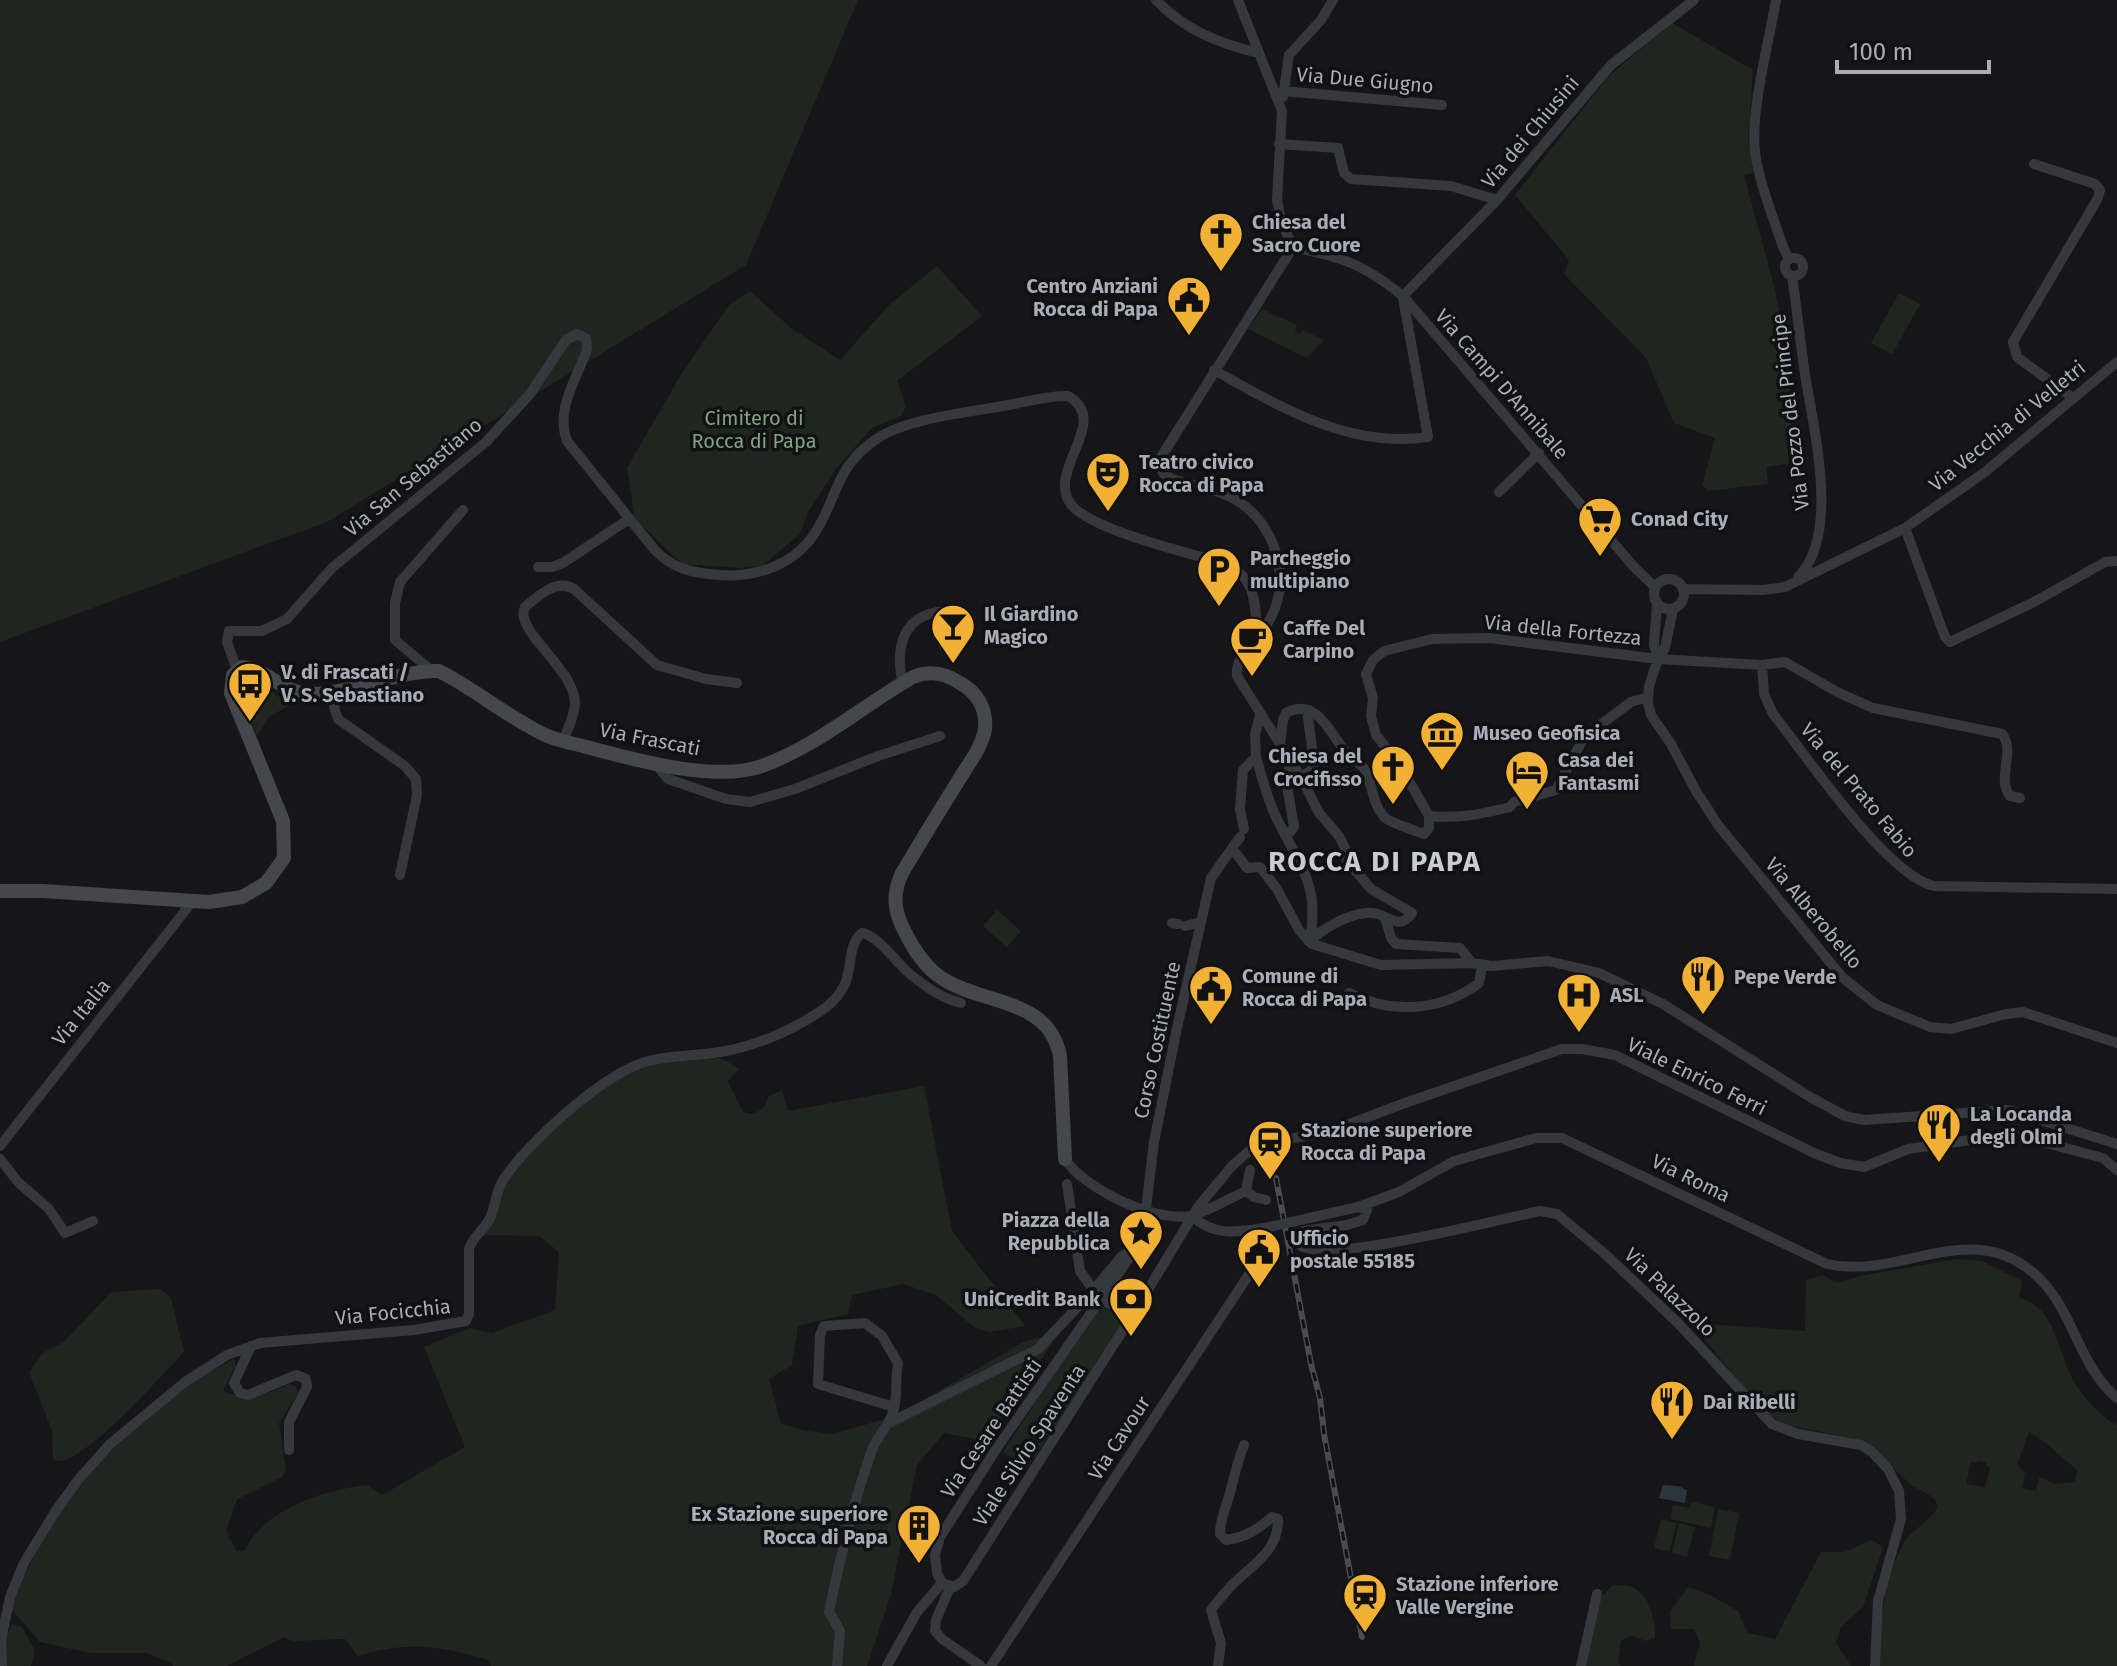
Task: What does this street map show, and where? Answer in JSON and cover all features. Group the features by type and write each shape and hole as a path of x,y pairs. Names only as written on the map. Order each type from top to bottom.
{"main road":[{"path":"0,891 43,891 192,902 226,901 249,895 266,883 284,858 285,839 281,816 231,691 231,679 237,670 242,667 252,669 297,693 339,691 432,671"},
{"name":"Via Frascati","path":"432,671 441,672 504,713 547,736 630,759 710,771 754,769 811,744 903,683 928,673 954,679 968,688 984,711 985,723 980,744 898,882 894,898 897,915 914,948 934,973 975,994 1028,1010 1048,1027 1060,1056 1065,1159"}],"street":[{"path":"1156,0 1175,19 1196,32 1223,44 1258,53"},
{"path":"1238,0 1282,111"},
{"path":"1309,942 1324,929 1359,914 1373,913 1403,922 1412,913 1367,885 1347,861 1339,836 1317,809 1301,777 1237,676 1237,666 1276,608 1281,584 1277,557 1267,535 1251,513 1236,500 1172,479 1163,473 1158,464 1160,455 1293,247 1277,205 1283,91 1289,55 1321,20 1333,0"},
{"name":"Via dei Chiusini","path":"1403,296 1497,200 1608,69 1694,0"},
{"name":"Via Pozzo del Principe","path":"1776,0 1757,111 1755,145 1777,229 1789,259 1785,267 1792,276 1816,443 1821,506 1813,555 1804,572 1791,584"},
{"name":"Via Due Giugno","path":"1283,91 1442,105"},
{"path":"1279,144 1338,148 1344,173 1351,179 1451,186 1497,200"},
{"path":"2034,164 2095,184 2100,190 2100,196 2013,342 2017,357 2073,398"},
{"name":"Via Campi D'Annibale","path":"1293,247 1356,263 1403,296 1629,561 1655,587"},
{"path":"1214,370 1295,414 1335,429 1392,439 1428,437 1403,296"},
{"name":"Via San Sebastiano","path":"237,670 227,642 229,631 262,631 287,619 338,563 482,446 526,399 564,343 575,335 584,336 587,349 563,410 564,433 576,454 629,519 662,557 681,569 731,576 761,572 787,560 810,540 844,470 857,455 884,434 919,422 1068,396 1079,406 1085,424 1066,475 1066,492 1070,503 1087,517 1142,540 1224,563 1235,569 1253,589 1257,638"},
{"name":"Via Vecchia di Velletri","path":"1683,589 1771,589 1791,584 1905,528 1985,472 2117,362"},
{"path":"1499,492 1539,453"},
{"path":"432,671 395,640 396,595 404,576 463,510"},
{"path":"538,567 563,563 629,519"},
{"path":"1905,528 1945,637 1950,642 2036,601 2105,562 2117,561"},
{"path":"1657,604 1664,609 1673,609 1681,604 1683,589 1678,582 1669,579 1655,587 1654,648 1658,659"},
{"path":"563,741 574,713 574,694 559,666 527,628 522,613 529,604 558,585 567,584 574,589 657,665 706,679 737,683"},
{"path":"1280,745 1284,716 1293,710 1307,710 1320,716 1348,755 1363,767 1375,803 1390,822 1407,825 1424,834 1429,828 1429,819 1469,817 1510,807 1514,802 1558,789 1584,737 1631,702 1648,697 1658,659 1665,648 1673,609"},
{"path":"903,683 899,665 901,645 912,623 939,611 951,611 966,619"},
{"name":"Via della Fortezza","path":"1429,819 1401,767 1374,729 1371,716 1373,698 1366,678 1367,670 1373,660 1388,649 1418,641 1489,638 1658,659 1762,665 1785,662 1839,693 1888,713 1999,732 2007,743 2006,791 2010,796 2020,798"},
{"name":"Via del Prato Fabio","path":"1762,665 1764,694 1773,714 1866,832 1891,860 1914,879 1934,886 2117,889"},
{"path":"339,691 334,707 338,719 405,766 417,782 400,875"},
{"name":"Via Alberobello","path":"1648,697 1651,715 1718,825 1827,961 1867,998 1937,1029 1961,1027 2023,1012 2117,1043"},
{"path":"1301,777 1314,766 1307,710"},
{"path":"1260,715 1255,734 1256,757 1273,811 1302,865 1313,897 1309,942"},
{"path":"655,763 668,779 726,799 750,802 795,789 878,756 940,736"},
{"path":"1256,757 1243,770 1242,833 1232,848 1247,868 1260,867 1309,942 1381,965 1548,961 1575,966 1607,976 1663,1004 1810,1097 1855,1119 2009,1110 2117,1144"},
{"path":"1286,837 1294,827 1286,777 1291,761"},
{"name":"Corso Costituente","path":"1146,1211 1156,1133 1211,878 1232,848"},
{"name":"Via Italia","path":"0,1146 192,902"},
{"path":"1349,993 1378,1006 1432,1006 1476,985 1481,977 1477,964 1460,948 1396,944 1385,917"},
{"path":"1178,924 1201,922"},
{"name":"Via Focicchia","path":"2,1666 0,1648 3,1623 14,1585 72,1487 102,1452 134,1423 211,1365 251,1346 466,1321 469,1314 468,1255 472,1240 487,1224 494,1198 506,1176 549,1127 596,1091 635,1066 651,1060 736,1049 814,1016 843,989 854,941 862,933 874,937 899,964 933,991 961,1003"},
{"name":"Viale Enrico Ferri","path":"1192,1216 1235,1162 1258,1146 1334,1130 1475,1078 1568,1049 1615,1055 1819,1155 1846,1164 1867,1166 1904,1149 2006,1134 2103,1158 2117,1170"},
{"name":"Via Roma","path":"1192,1216 1212,1230 1222,1232 1265,1228 1358,1207 1394,1195 1438,1168 1458,1160 1536,1138 1562,1138 1827,1264 1867,1265 1961,1249 2008,1256 2027,1267 2050,1290 2094,1371 2117,1398"},
{"path":"0,1159 23,1187 49,1209 65,1233 93,1221"},
{"path":"1065,1159 1080,1271 1100,1299 1119,1309 1129,1311 1137,1308 1192,1216"},
{"path":"1065,1159 1088,1182 1156,1214 1192,1216 1246,1191"},
{"path":"1246,1191 1250,1170"},
{"path":"1246,1191 1266,1200"},
{"name":"Via Palazzolo","path":"1358,1207 1367,1210 1363,1220 1303,1231 1299,1237 1301,1246 1313,1250 1389,1243 1540,1211 1554,1213 1604,1253 1665,1309 1772,1424 1798,1434 1851,1442 1872,1452 1895,1479 1901,1509 1898,1534 1878,1601 1875,1666"},
{"path":"1100,1299 1138,1245 1146,1211"},
{"name":"Via Cavour","path":"991,1666 1266,1251 1265,1228"},
{"path":"1097,1286 1122,1256 1138,1245"},
{"name":"Via Cesare Battisti","path":"946,1585 936,1570 938,1541 997,1448 1100,1299"},
{"path":"888,1423 1038,1349 1084,1300"},
{"name":"Viale Silvio Spaventa","path":"887,1666 917,1612 946,1585 957,1587 963,1581 1137,1308"},
{"path":"837,1666 840,1631 829,1612 870,1455 894,1407 898,1363 882,1336 865,1323 824,1326 820,1335 818,1384 894,1407"},
{"path":"251,1346 235,1377 234,1387 240,1393 248,1395 296,1375 306,1379 307,1387 289,1422 289,1450"},
{"path":"1218,1666 1221,1643 1211,1610 1231,1586 1268,1553 1279,1531 1278,1519 1272,1517 1241,1538 1226,1540 1220,1534 1220,1519 1244,1445"},
{"path":"946,1585 935,1631 939,1638 981,1666"},
{"path":"1581,1666 1597,1594"}],"green space":[{"path":"0,0 858,0 746,265 327,522 0,642"},
{"path":"1672,23 1753,70 1748,141 1753,173 1744,175 1783,329 1797,462 1766,467 1768,484 1708,491 1702,485 1715,438 1674,423 1646,358 1564,274 1569,260 1515,195 1609,76"},
{"name":"Cimitero di Rocca di Papa","path":"937,266 982,316 897,381 906,406 901,416 872,428 835,470 808,512 800,534 762,566 741,568 682,564 635,519 627,468 682,373 729,305 750,291 791,328 840,360 889,305"},
{"path":"1899,293 1920,304 1892,354 1871,343"},
{"path":"1262,309 1297,325 1295,331 1301,334 1303,330 1324,340 1307,358 1248,329"},
{"path":"253,678 278,696 295,702 269,717 257,736 240,695 240,683"},
{"path":"997,910 1021,931 1007,947 983,926"},
{"path":"721,1058 739,1069 728,1081 743,1112 752,1114 763,1109 769,1096 782,1090 788,1111 924,1086 952,1231 1025,1326 989,1332 974,1327 936,1295 903,1284 852,1295 848,1314 798,1326 792,1365 769,1379 781,1423 801,1430 832,1434 896,1416 1023,1342 1059,1333 986,1441 944,1433 917,1465 891,1594 867,1666 491,1666 488,1660 455,1651 408,1647 358,1656 345,1639 292,1641 284,1637 227,1666 173,1666 147,1653 90,1653 40,1642 11,1609 40,1547 90,1472 157,1409 234,1359 236,1365 223,1391 249,1397 290,1384 296,1387 298,1393 279,1423 286,1470 282,1477 237,1499 226,1531 236,1551 244,1551 267,1523 297,1504 332,1492 367,1485 382,1495 465,1447 424,1347 469,1328 492,1333 555,1310 559,1252 539,1236 479,1235 500,1191 566,1117 627,1072 674,1059"},
{"path":"1957,1259 1982,1261 2022,1281 2019,1298 2041,1310 2048,1320 2077,1386 2098,1411 2117,1425 2117,1666 1880,1666 1882,1618 1891,1573 1907,1538 1938,1507 1934,1498 1911,1485 1865,1441 1782,1424 1762,1410 1702,1336 1708,1324 1805,1331 1806,1280 1822,1275 1838,1283 1860,1276","holes":["2029,1432 2077,1470 2075,1482 2056,1484 2039,1477 2036,1491 2022,1488 2025,1472 2017,1465","1971,1462 1986,1462 1990,1468 1985,1487 1966,1484"]},
{"path":"161,1289 171,1298 184,1352 93,1443 65,1460 53,1460 52,1431 29,1372 43,1353 64,1342 111,1292"},
{"path":"1102,1306 1125,1317 1127,1322 1027,1468 1003,1452"},
{"path":"1692,1502 1715,1507 1711,1528 1670,1519 1673,1505 1690,1508"},
{"path":"1718,1509 1739,1513 1730,1560 1709,1556"},
{"path":"1661,1519 1677,1523 1669,1552 1654,1548"},
{"path":"1679,1523 1695,1527 1687,1557 1672,1553"},
{"path":"1872,1540 1883,1547 1863,1607 1841,1627 1836,1643 1851,1666 1694,1666 1700,1642 1694,1629 1671,1629 1670,1611 1688,1587 1738,1611 1748,1633 1775,1639 1821,1552 1844,1552"},
{"path":"1613,1585 1632,1587 1643,1596 1653,1617 1655,1638 1645,1641 1632,1635 1621,1641 1618,1661 1621,1666 1586,1666 1600,1598"},
{"path":"12,1624 22,1627 35,1651 31,1666 7,1666 5,1640"}],"shaded area":[{"path":"1663,1485 1687,1490 1685,1503 1659,1498"}],"railway":[{"path":"1276,1178 1320,1398 1362,1637"}],"place":[{"name":"Chiesa del Sacro Cuore","path":"1221,273"},
{"name":"Centro Anziani Rocca di Papa","path":"1189,337"},
{"name":"Teatro civico Rocca di Papa","path":"1108,513"},
{"name":"Conad City","path":"1600,558"},
{"name":"Parcheggio multipiano","path":"1219,608"},
{"name":"Il Giardino Magico","path":"953,665"},
{"name":"Caffe Del Carpino","path":"1252,678"},
{"name":"V. di Frascati / V. S. Sebastiano","path":"250,723"},
{"name":"Museo Geofisica","path":"1442,772"},
{"name":"Chiesa del Crocifisso","path":"1393,806"},
{"name":"Casa dei Fantasmi","path":"1527,811"},
{"name":"Pepe Verde","path":"1703,1016"},
{"name":"Comune di Rocca di Papa","path":"1211,1026"},
{"name":"ASL","path":"1579,1034"},
{"name":"La Locanda degli Olmi","path":"1939,1164"},
{"name":"Stazione superiore Rocca di Papa","path":"1270,1181"},
{"name":"Piazza della Repubblica","path":"1141,1271"},
{"name":"Ufficio postale 55185","path":"1259,1289"},
{"name":"UniCredit Bank","path":"1131,1338"},
{"name":"Dai Ribelli","path":"1672,1441"},
{"name":"Ex Stazione superiore Rocca di Papa","path":"919,1565"},
{"name":"Stazione inferiore Valle Vergine","path":"1365,1634"}],"district":[{"name":"ROCCA DI PAPA","path":"1375,861"}]}
